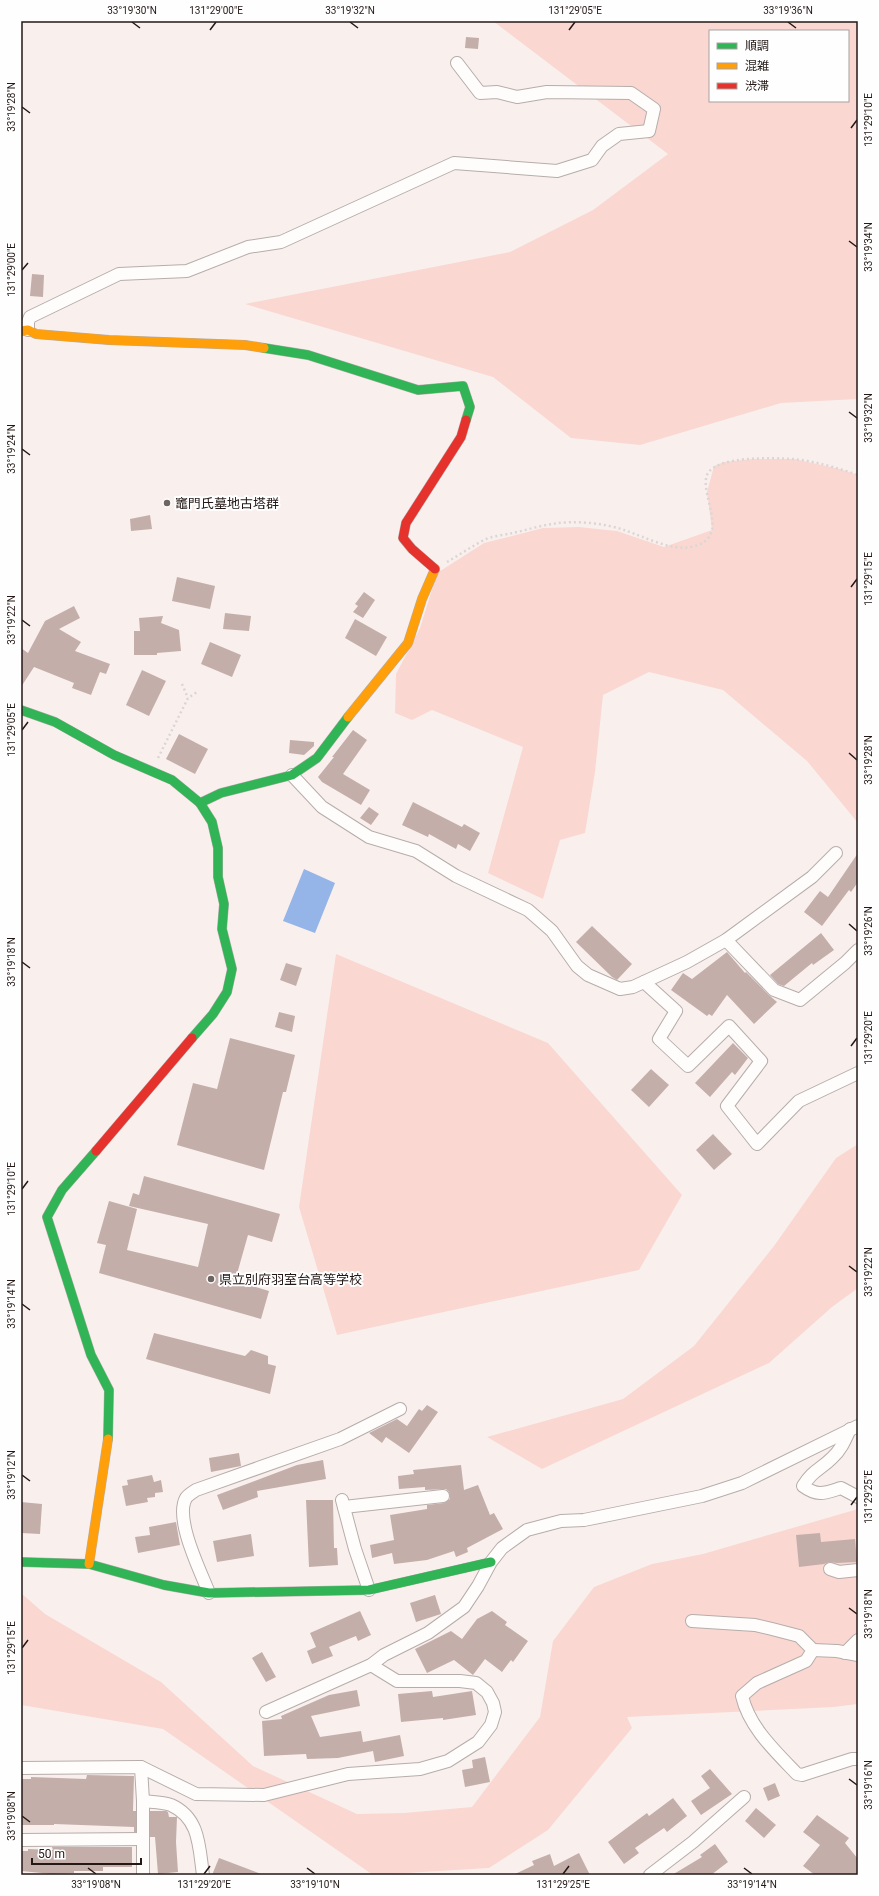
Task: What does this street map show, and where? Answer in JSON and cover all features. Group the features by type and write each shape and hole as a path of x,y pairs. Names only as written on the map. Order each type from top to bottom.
{"street":[{"path":"200,803 221,793 292,775 317,758 361,699 408,642 422,599 435,569 403,538 406,523 461,437 470,407 463,386 418,390 308,355 245,345 109,340 36,334 25,330 30,317 119,274 188,271 248,247 281,242 454,163 558,171 592,160 602,146 619,134 649,131 654,109 631,94 547,92 516,96 497,92 480,93 456,63"},
{"path":"21,710 55,722 114,755 172,780 200,803 212,822 218,848 218,878 224,904 222,929 232,969 227,992 213,1014 62,1190 47,1217 91,1355 109,1390 109,1431 90,1564"},
{"path":"292,775 322,807 369,837 416,850 456,876 528,910 552,931 570,958 588,975 620,989 634,988 687,962 726,940 812,877 836,853"},
{"path":"726,940 774,990 800,1000 845,963 858,950"},
{"path":"644,982 676,1011 658,1039 688,1066 729,1026 761,1061 726,1106 757,1144 799,1101 858,1073"},
{"path":"210,1593 187,1539 184,1508 187,1497 196,1490 340,1439 400,1409"},
{"path":"854,1428 842,1447 831,1459 811,1474 803,1486 813,1493 827,1493 841,1488 858,1497"},
{"path":"266,1712 371,1665 384,1654 428,1633 464,1607 478,1586 490,1562 502,1548 527,1530 561,1522 584,1520 702,1496 742,1483 854,1428"},
{"path":"369,1590 355,1549 343,1503 443,1496"},
{"path":"21,1562 90,1564 164,1585 210,1593 369,1590 490,1562"},
{"path":"830,1569 838,1572 858,1570"},
{"path":"692,1621 755,1625 799,1636 813,1650 845,1653 858,1656"},
{"path":"845,1653 858,1640"},
{"path":"813,1650 806,1661 757,1683 742,1696 744,1705 765,1741 797,1774 802,1775 852,1759 858,1759"},
{"path":"21,1768 141,1766 196,1794 264,1795 348,1774 420,1769 448,1760 478,1742 490,1726 495,1712 493,1703 487,1692 476,1683 453,1681 397,1681 371,1665"},
{"path":"141,1766 143,1801 143,1875"},
{"path":"650,1875 693,1842 744,1797"},
{"path":"143,1801 170,1805 181,1811 192,1822 198,1840 203,1875"},
{"path":"21,1840 143,1839"}],"path":[{"path":"435,569 485,540 553,524 588,523 611,527 626,530 668,545 690,548 703,542 712,530 712,513 707,492 707,475 714,466 724,462 752,459 794,459 840,469 858,475"},
{"path":"182,684 188,698"},
{"path":"152,771 188,698 197,692"}],"shaded area":[{"path":"493,21 858,21 858,399 781,403 640,445 571,438 493,377 245,304 510,252 593,210 668,154"},
{"path":"752,459 794,459 840,469 858,475 858,823 807,761 723,690 649,672 603,695 595,772 585,833 560,840 543,899 488,873 523,747 432,710 412,720 395,713 396,674 420,628 437,573 484,543 543,528 579,527 617,531 664,547 712,530 707,492 714,466 724,462"},
{"path":"336,954 548,1043 682,1195 639,1270 337,1335 299,1207"},
{"path":"858,1144 858,1288 832,1307 769,1363 542,1469 487,1437 623,1399 694,1346 774,1246 836,1158"},
{"path":"858,1509 858,1704 834,1707 627,1717 632,1728 548,1830 489,1868 373,1875 163,1729 21,1705 21,1593 45,1614 161,1682 253,1766 357,1814 404,1813 472,1807 540,1717 553,1641 594,1587 652,1564 703,1554"}],"water":[{"path":"304,869 335,883 315,933 283,921"}],"building":[{"path":"466,37 479,38 478,49 465,48"},
{"path":"32,274 44,275 43,297 30,296"},
{"path":"150,515 152,529 131,531 130,519"},
{"path":"177,577 215,586 210,609 172,601"},
{"path":"364,592 375,600 363,618 353,612 358,606 355,604"},
{"path":"74,606 80,618 59,629 81,642 75,651 110,664 106,674 100,672 91,695 72,688 74,683 34,667 21,687 21,648 28,653 45,621"},
{"path":"225,613 251,616 249,631 223,629"},
{"path":"163,616 161,623 179,630 181,651 157,653 157,655 134,655 134,631 140,631 139,618"},
{"path":"355,619 387,637 376,656 345,638"},
{"path":"210,642 241,655 232,677 201,664"},
{"path":"142,670 166,681 149,716 126,705"},
{"path":"353,730 367,740 343,774 370,790 361,805 322,782 318,777"},
{"path":"179,734 208,749 195,774 166,759"},
{"path":"290,740 314,742 314,746 304,755 289,753"},
{"path":"413,802 462,827 464,824 480,833 470,851 458,844 456,849 429,834 428,837 402,825"},
{"path":"369,807 379,814 371,825 360,818"},
{"path":"858,853 858,882 851,892 849,890 822,926 804,912 820,891 828,897"},
{"path":"592,926 632,964 617,980 576,942"},
{"path":"821,933 834,950 813,965 812,963 784,986 778,984 770,975"},
{"path":"727,952 745,973 746,972 777,1002 754,1024 727,995 712,1016 709,1014 707,1016 671,990 683,973 692,979"},
{"path":"286,963 302,968 296,986 280,980"},
{"path":"279,1012 295,1016 292,1032 275,1027"},
{"path":"230,1038 295,1055 286,1092 283,1092 264,1170 177,1145 193,1083 217,1089"},
{"path":"733,1043 748,1058 735,1075 732,1072 710,1097 695,1083"},
{"path":"651,1069 669,1085 649,1107 631,1090"},
{"path":"713,1134 732,1154 714,1170 696,1150"},
{"path":"144,1176 280,1214 272,1242 248,1235 235,1281 269,1291 261,1319 99,1273 106,1245 97,1243 109,1201 137,1209 127,1250 198,1267 208,1224 129,1206 133,1193 139,1195"},
{"path":"154,1333 245,1356 251,1350 268,1356 268,1364 276,1366 270,1394 146,1359"},
{"path":"427,1405 438,1412 409,1453 386,1437 382,1443 369,1433 397,1419 407,1426 419,1409 422,1411"},
{"path":"239,1453 241,1466 211,1472 209,1458"},
{"path":"323,1460 326,1479 257,1491 258,1497 223,1510 217,1495 297,1465"},
{"path":"461,1465 464,1490 478,1485 490,1515 494,1513 503,1529 467,1548 468,1552 456,1557 454,1551 427,1560 394,1564 392,1553 372,1558 370,1545 394,1540 390,1515 427,1509 427,1505 444,1503 450,1499 449,1492 446,1489 425,1490 425,1487 399,1489 398,1476 414,1474 413,1470"},
{"path":"152,1475 154,1482 161,1480 163,1492 155,1493 155,1497 147,1498 148,1502 126,1506 122,1486 128,1485 127,1480"},
{"path":"306,1500 333,1500 334,1548 337,1548 338,1565 309,1567"},
{"path":"21,1502 42,1504 40,1534 21,1533"},
{"path":"176,1522 180,1545 138,1553 135,1537 150,1535 149,1527"},
{"path":"820,1533 821,1542 855,1539 857,1562 829,1562 799,1567 796,1535"},
{"path":"251,1534 254,1556 217,1562 213,1541"},
{"path":"435,1595 441,1614 416,1622 410,1603"},
{"path":"360,1611 371,1635 358,1641 356,1636 329,1647 333,1656 312,1664 307,1651 316,1647 310,1633"},
{"path":"492,1611 507,1622 505,1625 528,1641 513,1662 511,1660 502,1672 485,1659 473,1675 454,1660 427,1673 415,1649 451,1631 462,1639 477,1619"},
{"path":"262,1652 276,1677 266,1682 252,1658"},
{"path":"357,1690 360,1706 311,1716 320,1737 361,1731 363,1742 400,1735 404,1756 375,1762 373,1751 338,1758 307,1759 306,1754 264,1756 262,1721 282,1719 281,1716 329,1695"},
{"path":"432,1691 433,1697 472,1691 476,1715 443,1720 443,1718 401,1722 398,1694"},
{"path":"485,1757 490,1782 465,1787 462,1770 473,1768 472,1760"},
{"path":"710,1769 732,1794 701,1815 691,1801 710,1788 701,1776"},
{"path":"87,1775 134,1776 133,1811 136,1811 136,1832 134,1832 134,1827 54,1824 21,1825 21,1779 31,1779 31,1777 86,1779"},
{"path":"775,1783 780,1796 768,1801 763,1788"},
{"path":"673,1798 687,1816 667,1832 664,1828 635,1848 639,1853 624,1864 608,1842 647,1813 649,1816"},
{"path":"756,1808 776,1825 764,1838 745,1821"},
{"path":"150,1811 166,1811 168,1812 169,1817 177,1817 176,1842 178,1872 158,1874 155,1837 150,1837"},
{"path":"817,1815 849,1838 845,1843 858,1859 858,1875 815,1875 803,1866 820,1845 803,1832"},
{"path":"715,1844 728,1862 711,1875 672,1875 702,1857 700,1855"},
{"path":"52,1847 132,1847 132,1867 103,1867 103,1871 74,1871 74,1873 52,1874 21,1871 21,1851 28,1851 28,1849 53,1850"},
{"path":"579,1853 590,1875 513,1875 534,1865 532,1861 550,1854 554,1866"},
{"path":"219,1858 261,1874 261,1875 212,1875"}],"traffic: fast":[{"path":"264,348 308,355 418,390 463,386 470,407 466,420"},
{"path":"21,710 55,722 114,755 172,780 200,803 212,822 218,848 218,877 224,904 222,929 232,969 227,992 213,1014 192,1038"},
{"path":"200,803 221,793 292,775 317,758 348,717"},
{"path":"96,1151 62,1190 47,1217 91,1355 109,1390 108,1439"},
{"path":"21,1562 89,1564 164,1585 209,1593 369,1590 491,1562"}],"traffic: slow":[{"path":"21,331 28,330 36,334 109,340 245,345 264,348"},
{"path":"348,717 408,643 422,599 435,569"},
{"path":"89,1564 108,1439"}],"traffic: jam":[{"path":"435,569 412,549 403,538 406,523 461,437 466,420"},
{"path":"96,1151 192,1038"}],"place":[{"name":"竈門氏墓地古塔群","path":"167,503"},
{"name":"県立別府羽室台高等学校","path":"211,1279"}]}
